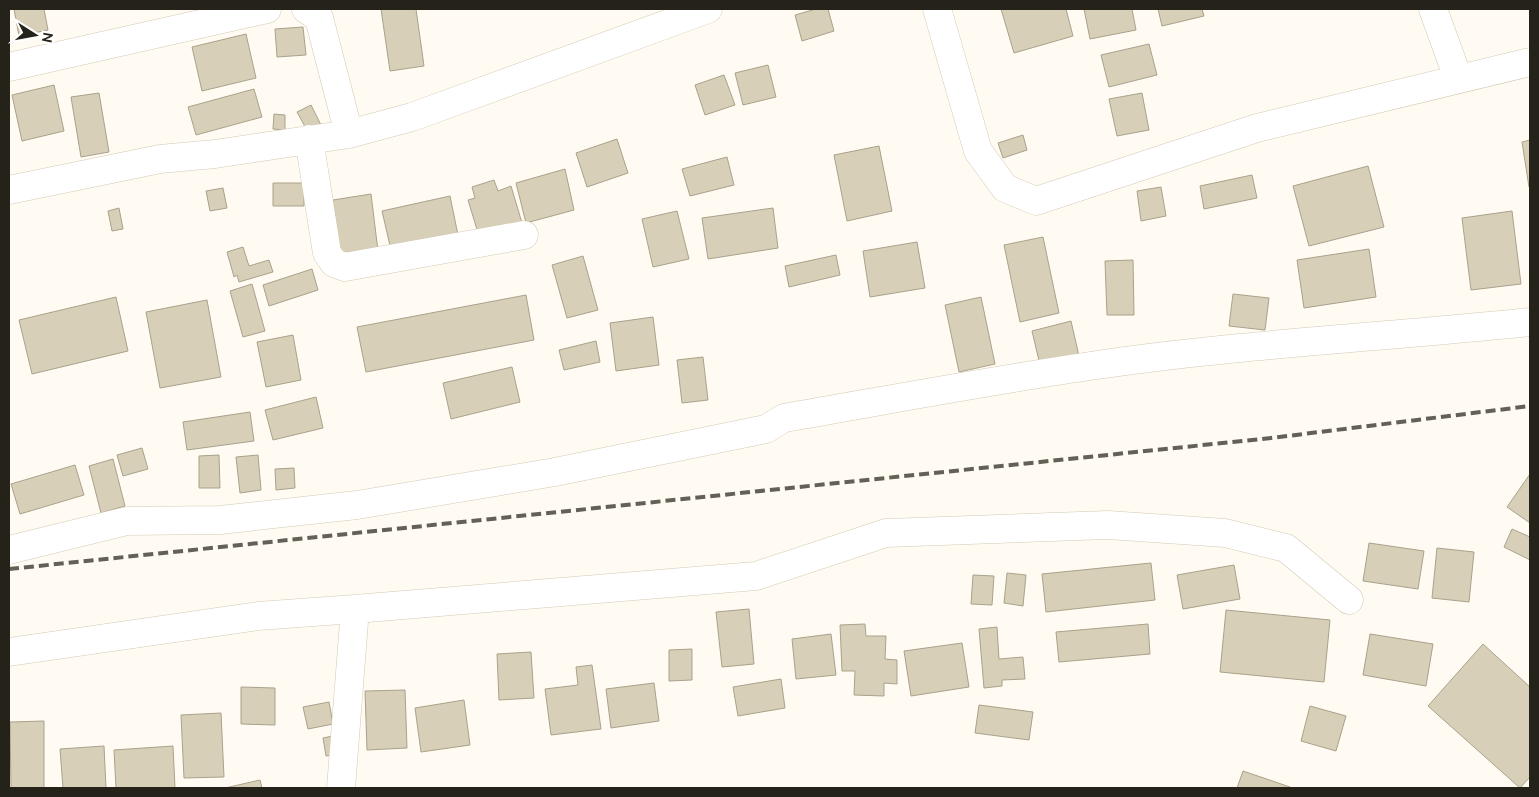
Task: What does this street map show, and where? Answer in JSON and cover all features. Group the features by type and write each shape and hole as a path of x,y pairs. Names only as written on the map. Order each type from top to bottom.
{"street":[{"path":"9,67 267,9"},
{"path":"306,9 319,18 349,134"},
{"path":"9,190 160,159 215,154 349,134 412,117 654,18 708,9"},
{"path":"937,9 978,151 1005,188 1036,201 1257,128 1530,62"},
{"path":"1434,9 1458,78"},
{"path":"308,139 327,253 334,263 345,268 524,235"},
{"path":"9,550 127,521 220,520 357,504 555,472 766,429 784,418 1098,365 1352,336 1443,331 1530,322"},
{"path":"9,652 258,616 756,576 886,533 1108,525 1226,533 1286,548 1349,600"},
{"path":"341,788 355,609"}],"building":[{"path":"14,9 44,9 48,30 19,36"},
{"path":"381,9 416,9 424,66 390,71"},
{"path":"816,9 828,9 834,31 802,41 795,15"},
{"path":"1001,9 1066,9 1073,36 1014,53"},
{"path":"1084,9 1132,9 1136,30 1090,39"},
{"path":"1158,9 1202,9 1204,16 1162,26"},
{"path":"303,27 306,55 277,57 275,29"},
{"path":"246,34 256,78 202,91 192,47"},
{"path":"1149,44 1157,75 1109,87 1101,55"},
{"path":"768,65 776,97 743,105 735,73"},
{"path":"724,75 735,105 705,115 695,85"},
{"path":"54,85 64,131 22,141 12,95"},
{"path":"254,89 262,117 196,135 188,107"},
{"path":"99,93 109,152 81,157 71,97"},
{"path":"1142,93 1149,130 1117,136 1109,99"},
{"path":"311,105 321,125 308,132 297,112"},
{"path":"274,114 285,115 285,130 273,129"},
{"path":"1023,135 1027,150 1003,158 998,143"},
{"path":"617,139 628,173 587,187 576,153"},
{"path":"1530,140 1530,187 1529,187 1522,142"},
{"path":"879,146 892,211 847,221 834,155"},
{"path":"727,157 734,185 690,196 682,169"},
{"path":"1368,166 1384,227 1309,246 1293,186"},
{"path":"565,169 574,210 526,223 516,183"},
{"path":"1252,175 1257,198 1204,209 1200,186"},
{"path":"494,180 498,191 511,186 522,223 479,236 468,200 475,198 472,187"},
{"path":"273,183 304,183 304,206 273,206"},
{"path":"1161,187 1166,216 1141,221 1137,191"},
{"path":"223,188 227,208 210,211 206,191"},
{"path":"371,194 378,251 340,256 333,200"},
{"path":"450,196 458,235 391,250 382,211"},
{"path":"119,208 123,229 112,231 108,211"},
{"path":"773,208 778,248 708,259 702,218"},
{"path":"677,211 689,259 653,267 642,219"},
{"path":"1512,211 1521,284 1471,290 1462,218"},
{"path":"1043,237 1059,313 1020,322 1004,245"},
{"path":"917,242 925,288 870,297 863,251"},
{"path":"243,247 249,266 269,260 273,272 239,282 237,275 234,277 227,252"},
{"path":"1369,249 1376,297 1304,308 1297,260"},
{"path":"836,255 840,275 789,287 785,266"},
{"path":"583,256 598,310 567,318 552,265"},
{"path":"1133,260 1134,315 1107,315 1105,261"},
{"path":"312,269 318,290 269,306 263,285"},
{"path":"252,284 265,331 243,337 230,291"},
{"path":"1233,294 1269,298 1265,330 1229,326"},
{"path":"526,295 534,340 366,372 357,327"},
{"path":"116,297 128,351 32,374 19,320"},
{"path":"981,297 995,364 959,372 945,305"},
{"path":"207,300 221,377 160,388 146,312"},
{"path":"653,317 659,365 616,371 610,323"},
{"path":"1071,321 1079,356 1040,365 1032,331"},
{"path":"293,335 301,380 266,387 257,342"},
{"path":"596,341 600,362 564,370 559,350"},
{"path":"703,357 708,400 682,403 677,360"},
{"path":"512,367 520,402 451,419 443,383"},
{"path":"316,397 323,428 273,440 265,410"},
{"path":"250,412 254,441 187,450 183,422"},
{"path":"142,448 148,469 123,476 117,455"},
{"path":"219,455 220,488 199,488 199,456"},
{"path":"258,455 261,490 240,493 236,457"},
{"path":"113,459 125,506 101,513 89,466"},
{"path":"75,465 84,495 20,514 11,484"},
{"path":"294,468 295,488 276,490 275,469"},
{"path":"1530,474 1530,523 1507,507"},
{"path":"1512,529 1530,537 1530,560 1504,547"},
{"path":"1369,543 1424,551 1418,589 1363,581"},
{"path":"1437,548 1474,552 1469,602 1432,598"},
{"path":"1151,563 1155,600 1046,612 1042,574"},
{"path":"1234,565 1240,599 1183,609 1177,575"},
{"path":"1007,573 1026,575 1023,606 1004,603"},
{"path":"973,575 994,576 992,605 971,604"},
{"path":"749,609 754,664 722,667 716,612"},
{"path":"1226,610 1330,620 1324,682 1220,672"},
{"path":"865,624 866,636 886,636 885,659 897,660 897,684 884,683 884,696 854,695 855,671 842,671 840,625"},
{"path":"1148,624 1150,654 1059,662 1056,632"},
{"path":"997,627 999,659 1023,657 1025,679 1002,680 1002,686 984,688 979,629"},
{"path":"831,634 836,675 796,679 792,639"},
{"path":"1370,634 1433,644 1426,686 1363,675"},
{"path":"962,643 969,687 911,696 904,651"},
{"path":"1483,644 1530,687 1530,777 1520,788 1428,706"},
{"path":"692,649 692,680 669,681 669,650"},
{"path":"531,652 534,698 499,700 497,654"},
{"path":"592,665 601,729 551,735 545,689 578,685 576,667"},
{"path":"781,679 785,708 738,716 733,687"},
{"path":"654,683 659,721 611,728 606,689"},
{"path":"241,687 275,688 275,725 241,724"},
{"path":"405,690 407,748 367,750 365,691"},
{"path":"464,700 470,745 421,752 415,708"},
{"path":"329,702 333,724 308,729 303,707"},
{"path":"979,705 1033,712 1029,740 975,733"},
{"path":"1310,706 1346,716 1336,751 1301,741"},
{"path":"221,713 224,777 184,778 181,715"},
{"path":"44,721 44,788 11,788 10,722"},
{"path":"337,735 340,754 326,756 323,738"},
{"path":"104,746 106,788 63,788 60,749"},
{"path":"173,746 175,788 116,788 114,750"},
{"path":"1243,771 1290,787 1290,788 1237,788"},
{"path":"260,780 262,788 225,788"}],"railway":[{"path":"9,569 1271,438 1530,406"}]}
